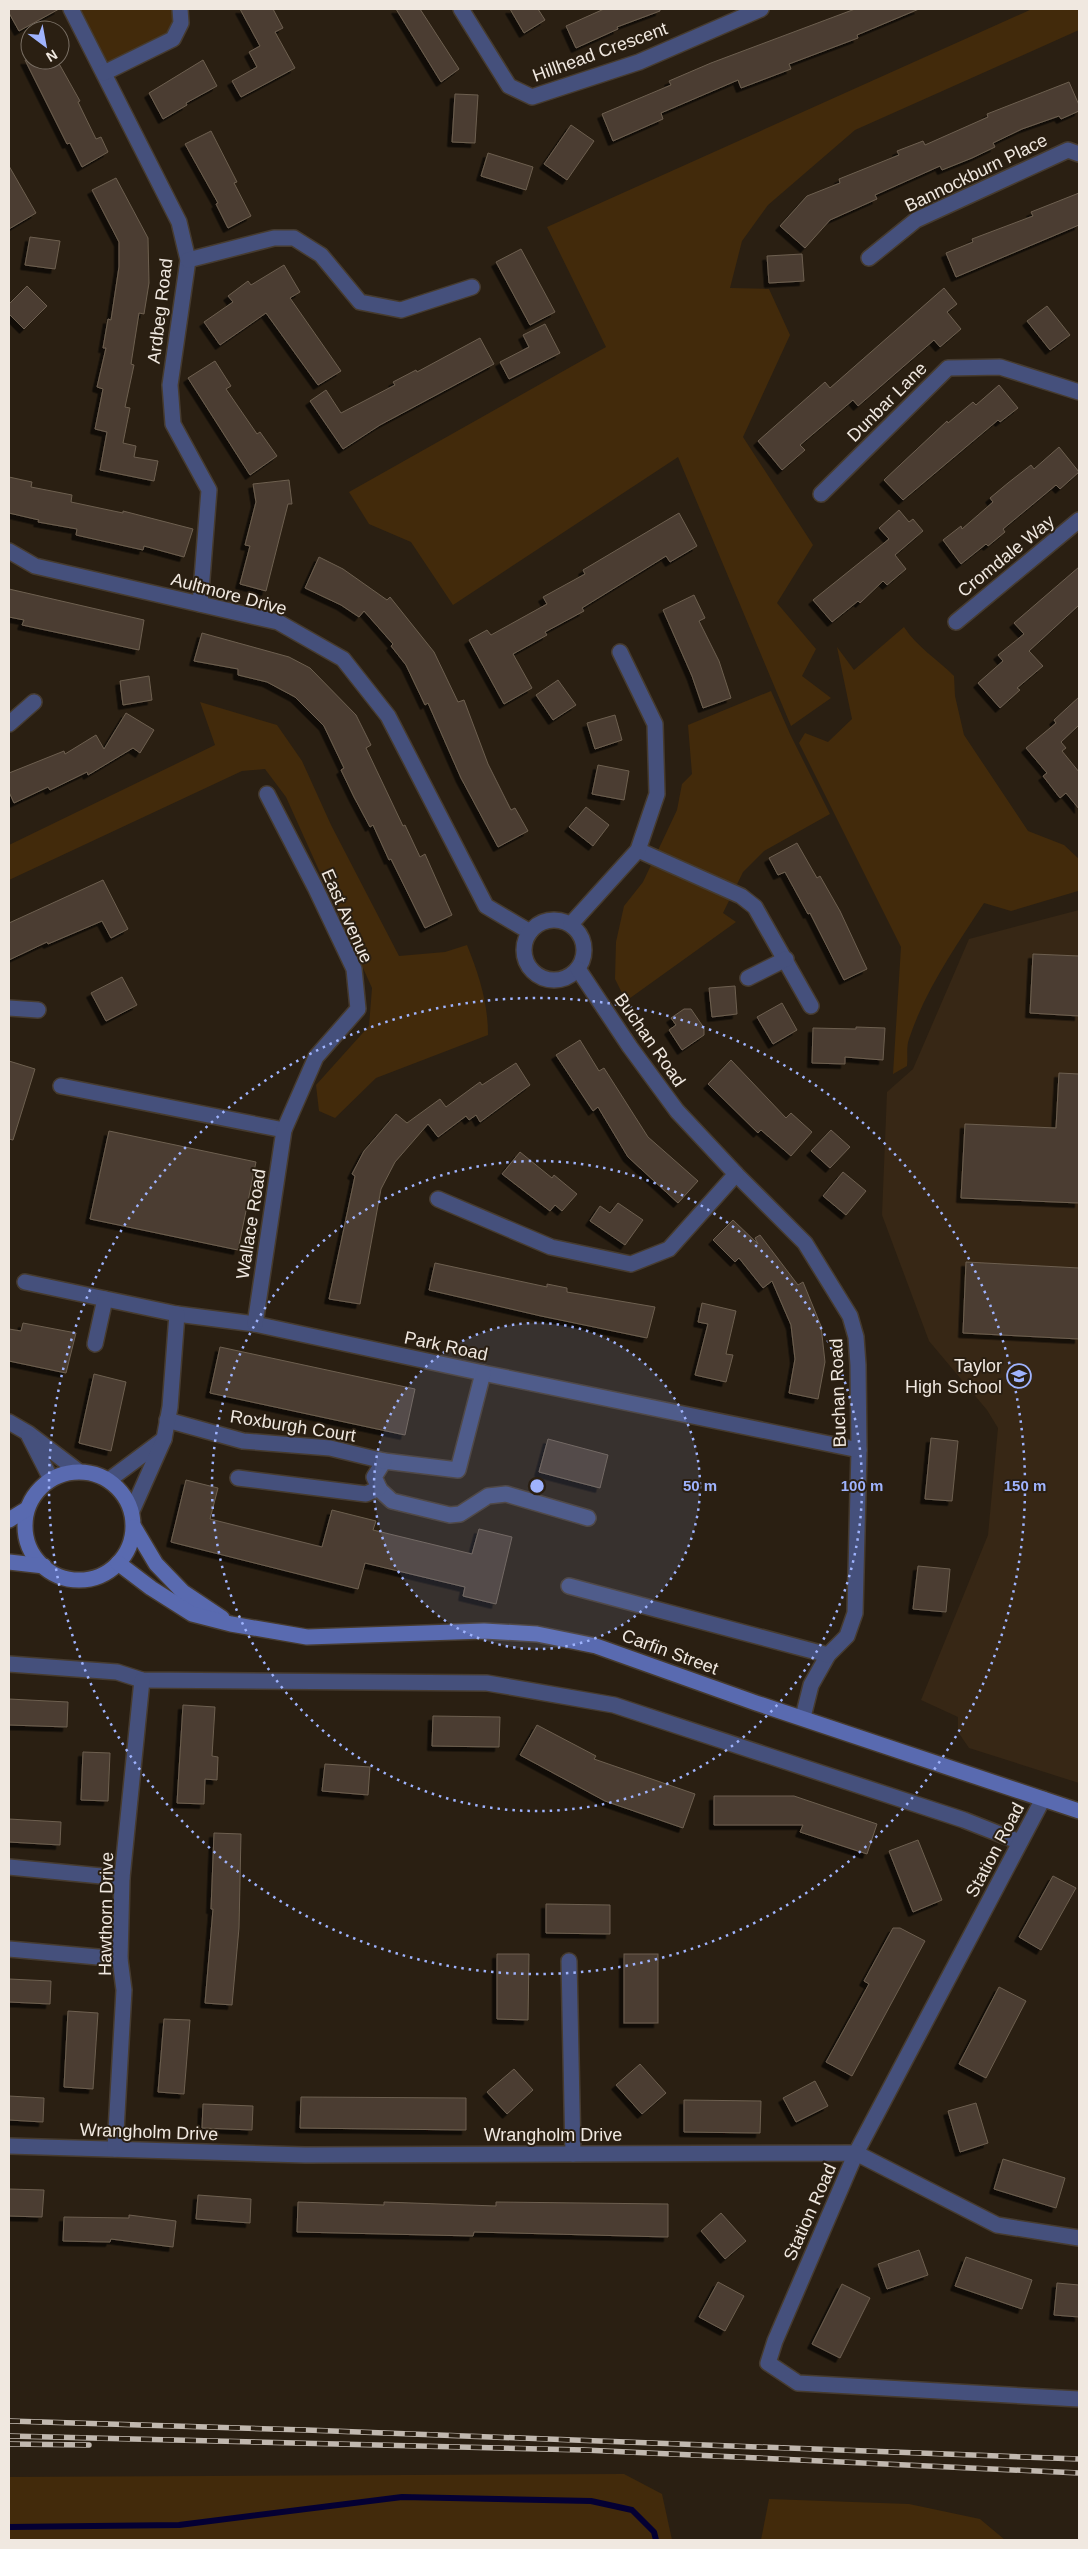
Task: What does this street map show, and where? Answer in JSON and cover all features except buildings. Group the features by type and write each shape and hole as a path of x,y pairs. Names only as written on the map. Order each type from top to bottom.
{"main road":[{"path":"78,1471 97,1474 109,1480 123,1494 132,1511 134,1527 127,1552 107,1573 81,1580 62,1578 50,1572 33,1555 26,1538 27,1509 36,1492 51,1479 78,1471"},
{"path":"9,1520 27,1509"},
{"name":"Carfin Street","path":"134,1527 156,1564 183,1592 231,1624"},
{"path":"9,1562 44,1566"},
{"name":"Carfin Street","path":"118,1563 151,1588 192,1614 231,1624 307,1637 484,1631 537,1634 596,1646 1079,1810"}],"street":[{"name":"Ardbeg Road","path":"71,9 179,222 188,260 170,385 173,424 209,490 200,604"},
{"path":"104,73 173,39 181,24 180,9"},
{"name":"Hillhead Crescent","path":"461,9 509,86 532,97 638,62 761,9"},
{"name":"Bannockburn Place","path":"869,258 916,220 1068,150 1079,154"},
{"path":"188,260 274,238 294,238 321,255 360,302 401,310 472,287"},
{"name":"Dunbar Lane","path":"821,494 948,368 1000,367 1079,392"},
{"name":"Cromdale Way","path":"956,622 1079,520"},
{"name":"Aultmore Drive","path":"9,552 35,566 278,622 343,659 388,716 486,906 530,932"},
{"path":"571,924 638,850 657,794 655,724 620,652"},
{"path":"9,724 34,702"},
{"name":"East Avenue","path":"267,794 315,887 354,969 358,1009 316,1057 284,1130"},
{"path":"638,850 740,896 755,907 811,1006"},
{"path":"552,919 571,924 578,931 585,946 584,956 578,969 560,980 549,980 539,977 530,969 525,960 524,949 530,932 541,922 552,919"},
{"path":"748,978 786,959"},
{"name":"Buchan Road","path":"578,969 630,1047 677,1111 736,1174 805,1243 850,1316 856,1337 858,1365 859,1450 855,1613 846,1636 828,1655 810,1686 803,1717"},
{"path":"9,1008 38,1010"},
{"path":"61,1086 284,1130"},
{"name":"Wallace Road","path":"255,1324 284,1130"},
{"path":"438,1199 551,1247 631,1264 669,1249 736,1174"},
{"name":"Park Road","path":"25,1282 177,1314 255,1324 482,1373 859,1450"},
{"path":"95,1344 105,1299"},
{"path":"132,1511 164,1439 177,1314"},
{"name":"Roxburgh Court","path":"167,1420 243,1441 330,1448 384,1461 458,1470 482,1373"},
{"path":"9,1422 28,1433 78,1471"},
{"path":"28,1433 51,1479"},
{"path":"109,1480 164,1439"},
{"path":"384,1461 374,1478 379,1488 392,1501 450,1515 460,1514 488,1496 506,1494 588,1518"},
{"path":"238,1478 366,1494 379,1488"},
{"path":"569,1586 828,1655"},
{"path":"9,1664 117,1672 142,1680 487,1683 614,1705 964,1820 1020,1842"},
{"name":"Hawthorn Drive","path":"115,2150 124,1990 120,1959 122,1878 142,1680"},
{"name":"Station Road","path":"1043,1799 856,2153 775,2341 768,2363 798,2383 1079,2399"},
{"path":"9,1868 122,1878"},
{"path":"9,1949 120,1959"},
{"path":"569,1960 573,2154"},
{"name":"Wrangholm Drive","path":"9,2146 305,2155 856,2153 997,2225 1079,2238"}],"shaded area":[{"path":"75,9 175,9 177,23 169,36 105,68"},
{"path":"1032,9 1079,9 1079,30 855,130 768,205 742,241 730,288 769,289 790,335 743,437 813,545 777,603 816,649 802,676 831,698 791,726 678,457 453,605 411,542 369,524 349,492 606,347 547,227"},
{"path":"904,627 921,647 954,676 955,696 964,735 1028,831 1064,845 1079,859 1078,891 1011,911 984,903 932,986 908,1042 907,1066 893,1074 901,947 799,743 805,733 828,742 852,719 837,647 854,670"},
{"path":"771,691 830,814 764,851 743,872 723,913 736,922 626,1001 615,979 616,942 624,906 643,882 677,810 682,784 692,774 688,725"},
{"path":"200,702 277,725 302,761 331,825 399,956 445,952 467,945 482,989 488,1023 488,1035 376,1078 335,1118 319,1111 316,1085 369,1026 372,988 286,797 265,769 242,771 9,880 9,845 215,745"},
{"name":"Taylor High School","path":"1079,910 1079,1783 969,1748 958,1732 958,1717 921,1700 988,1535 998,1428 987,1410 929,1341 882,1215 887,1092 913,1069 969,939"},
{"path":"624,2474 662,2494 672,2540 9,2540 9,2477"},
{"path":"769,2499 909,2504 980,2519 1005,2540 761,2540"}],"waterway":[{"path":"9,2527 179,2525 402,2497 591,2501 632,2510 654,2532 656,2540"}],"railway":[{"path":"9,2421 306,2430 1079,2459"},
{"path":"9,2436 584,2450 1079,2473"},
{"path":"9,2444 89,2445"}],"place":[{"name":"Taylor High School","path":"1019,1376"}]}
